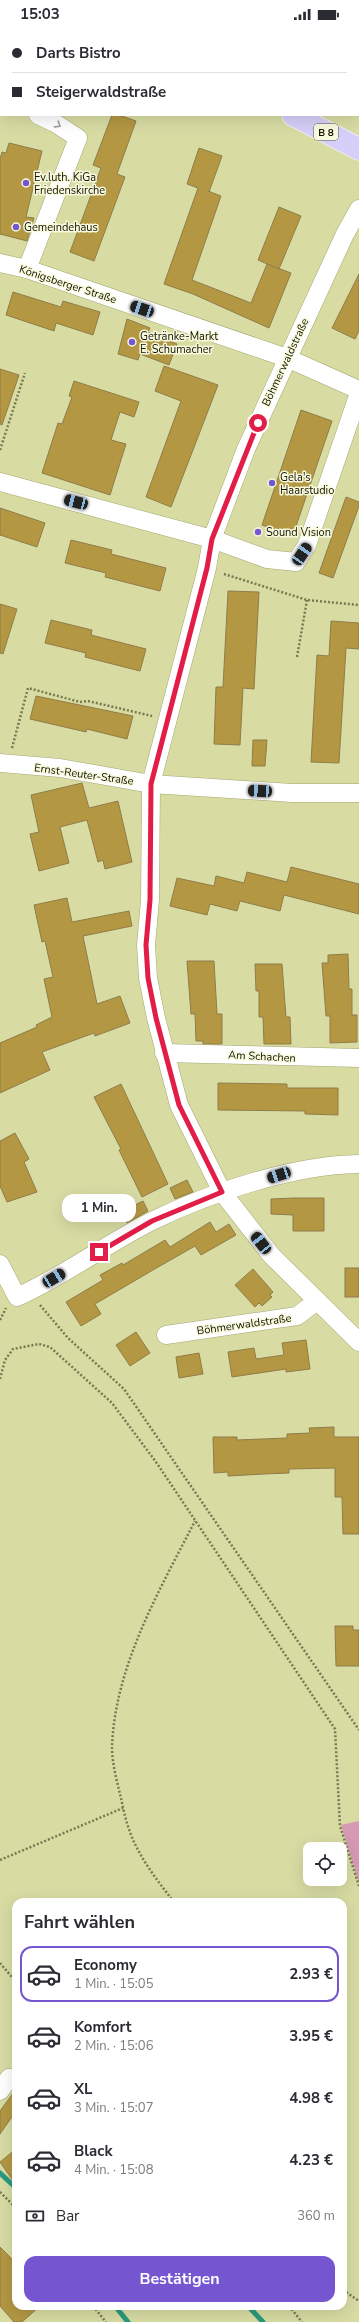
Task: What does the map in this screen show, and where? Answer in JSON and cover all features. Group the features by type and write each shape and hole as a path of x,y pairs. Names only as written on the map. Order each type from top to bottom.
{"main road":[{"name":"B 8","path":"294,116 359,149"}],"street":[{"path":"27,269 78,138 55,123 40,116"},
{"name":"Böhmerwaldstraße","path":"359,209 345,234 246,449 212,539 207,568 151,784 150,900 146,945 148,978 164,1053 179,1105 222,1192 271,1255 359,1342"},
{"name":"Königsberger Straße","path":"0,263 27,269 287,358 359,392"},
{"path":"0,482 212,539 267,559 296,562 307,545 359,392"},
{"name":"Ernst-Reuter-Straße","path":"3,763 60,768 151,784 292,793 359,793"},
{"name":"Am Schachen","path":"164,1053 359,1058"},
{"path":"0,1264 17,1297 152,1221 222,1192 279,1175 344,1164 359,1164"},
{"name":"Böhmerwaldstraße","path":"166,1335 297,1316 317,1301"},
{"path":"0,2091 9,2078 12,2078"}],"path":[{"path":"0,450 25,373"},
{"path":"207,568 307,600 359,605"},
{"path":"297,657 307,600"},
{"path":"3,763 28,688 80,702 88,701 168,719"},
{"path":"30,1291 46,1314 68,1338 124,1389 359,1730"},
{"path":"0,1310 5,1310"},
{"path":"0,1379 4,1360 12,1349 39,1344 50,1347 112,1403 156,1462 335,1729 340,1826 359,1886"},
{"path":"171,1898 152,1873 134,1843 124,1808 112,1748 116,1706 128,1665 155,1598 195,1520"},
{"path":"0,1860 124,1808"},
{"path":"0,1963 12,1977"},
{"path":"0,2192 12,2204"},
{"path":"347,2293 359,2301"},
{"path":"96,2310 106,2322"},
{"path":"292,2310 302,2322"}],"shaded area":[{"path":"359,1821 359,1883 347,1842 341,1825"}],"building":[{"path":"112,116 122,116 136,121 117,174 125,177 94,261 70,252 101,168 93,165"},
{"path":"9,143 42,151 26,217 34,218 27,241 0,234 0,159 2,152 6,153"},
{"path":"199,148 222,156 209,191 221,196 192,280 251,303 267,264 291,273 269,328 193,294 164,284 198,188 187,184"},
{"path":"279,207 301,216 279,269 258,260"},
{"path":"359,274 359,331 355,339 332,328"},
{"path":"13,292 61,307 63,301 100,312 93,335 56,323 54,331 6,315"},
{"path":"127,319 150,328 148,332 177,344 169,365 140,354 138,360 118,354"},
{"path":"164,366 218,385 171,507 146,497 181,401 155,391"},
{"path":"0,369 19,375 2,425 0,424"},
{"path":"74,381 139,402 134,417 120,412 111,440 126,444 110,495 42,473 58,423 62,424 72,397 69,396"},
{"path":"301,410 332,421 293,535 262,525"},
{"path":"346,497 359,502 359,506 333,578 319,573"},
{"path":"0,508 45,523 37,547 0,535"},
{"path":"71,540 112,550 111,554 166,568 160,591 105,577 106,573 65,563"},
{"path":"228,591 259,592 254,689 243,688 240,745 214,744 216,687 223,687"},
{"path":"0,604 17,609 3,654 0,653"},
{"path":"51,620 92,630 91,635 146,649 140,671 85,657 86,653 45,643"},
{"path":"331,621 359,623 359,649 346,648 339,763 311,762 317,655 329,656"},
{"path":"36,696 133,716 127,739 87,729 86,732 30,719"},
{"path":"253,740 267,740 265,766 252,766"},
{"path":"82,783 89,808 118,801 132,862 105,869 103,860 98,862 87,820 60,827 69,863 39,871 30,834 39,832 31,795"},
{"path":"291,867 359,884 359,914 284,895 280,911 240,901 237,911 210,904 207,915 170,906 177,878 214,886 216,876 244,883 247,872 287,882"},
{"path":"67,898 72,922 129,911 132,926 83,936 97,1004 120,996 130,1023 95,1036 94,1033 42,1052 50,1070 0,1093 0,1043 37,1027 36,1025 52,1017 44,979 53,977 45,941 42,942 34,905"},
{"path":"348,954 349,989 352,989 352,1015 357,1015 357,1042 330,1043 330,1016 326,1016 322,963 328,963 328,955"},
{"path":"187,961 214,961 217,1014 222,1014 222,1044 203,1044 203,1041 196,1041 195,1014 191,1014"},
{"path":"255,964 282,964 286,1017 290,1017 291,1044 264,1044 263,1017 259,1017 259,991 256,991"},
{"path":"218,1083 287,1084 287,1088 338,1088 338,1115 305,1114 305,1111 218,1110"},
{"path":"121,1084 168,1184 142,1197 119,1150 121,1149 94,1097"},
{"path":"15,1133 29,1159 24,1162 37,1192 7,1202 0,1186 0,1141"},
{"path":"187,1180 193,1192 175,1199 170,1188"},
{"path":"324,1198 324,1231 293,1231 293,1215 271,1214 271,1199"},
{"path":"143,1201 148,1211 127,1223 121,1212"},
{"path":"210,1222 216,1232 229,1224 236,1235 201,1255 195,1246 95,1304 101,1314 81,1326 66,1302 103,1280 100,1275 122,1263 123,1265 165,1240 170,1247"},
{"path":"345,1268 359,1268 359,1297 345,1297"},
{"path":"253,1269 273,1292 270,1295 272,1297 262,1306 259,1303 255,1307 235,1285"},
{"path":"136,1332 150,1353 130,1366 116,1345"},
{"path":"306,1340 310,1369 286,1372 286,1369 232,1377 228,1352 254,1348 256,1359 284,1355 282,1343"},
{"path":"199,1353 203,1374 179,1378 176,1357"},
{"path":"334,1427 334,1437 359,1437 359,1534 343,1534 342,1497 335,1497 335,1468 289,1469 289,1473 228,1476 228,1472 214,1473 213,1437 237,1437 237,1440 287,1438 287,1434 310,1433 309,1428"},
{"path":"335,1626 353,1626 353,1630 359,1630 359,1666 336,1666"},
{"path":"12,2094 12,2117 0,2134 0,2111"},
{"path":"12,2152 12,2179 0,2162"},
{"path":"0,2247 12,2259 12,2310 36,2310 22,2322 14,2322 0,2306"}],"waterway":[{"path":"0,2173 12,2184"},
{"path":"118,2310 128,2322"},
{"path":"252,2310 263,2322"}],"place":[{"name":"Ev.luth. KiGa Friedenskirche","path":"26,183"},
{"name":"Gemeindehaus","path":"16,227"},
{"name":"Getränke-Markt E. Schumacher","path":"132,342"},
{"name":"Gela's Haarstudio","path":"272,483"},
{"name":"Sound Vision","path":"258,532"}],"route":[{"path":"99,1252 152,1221 222,1192 179,1105 164,1053 148,978 146,945 150,900 151,784 207,568 212,539 246,449 258,423"}]}
